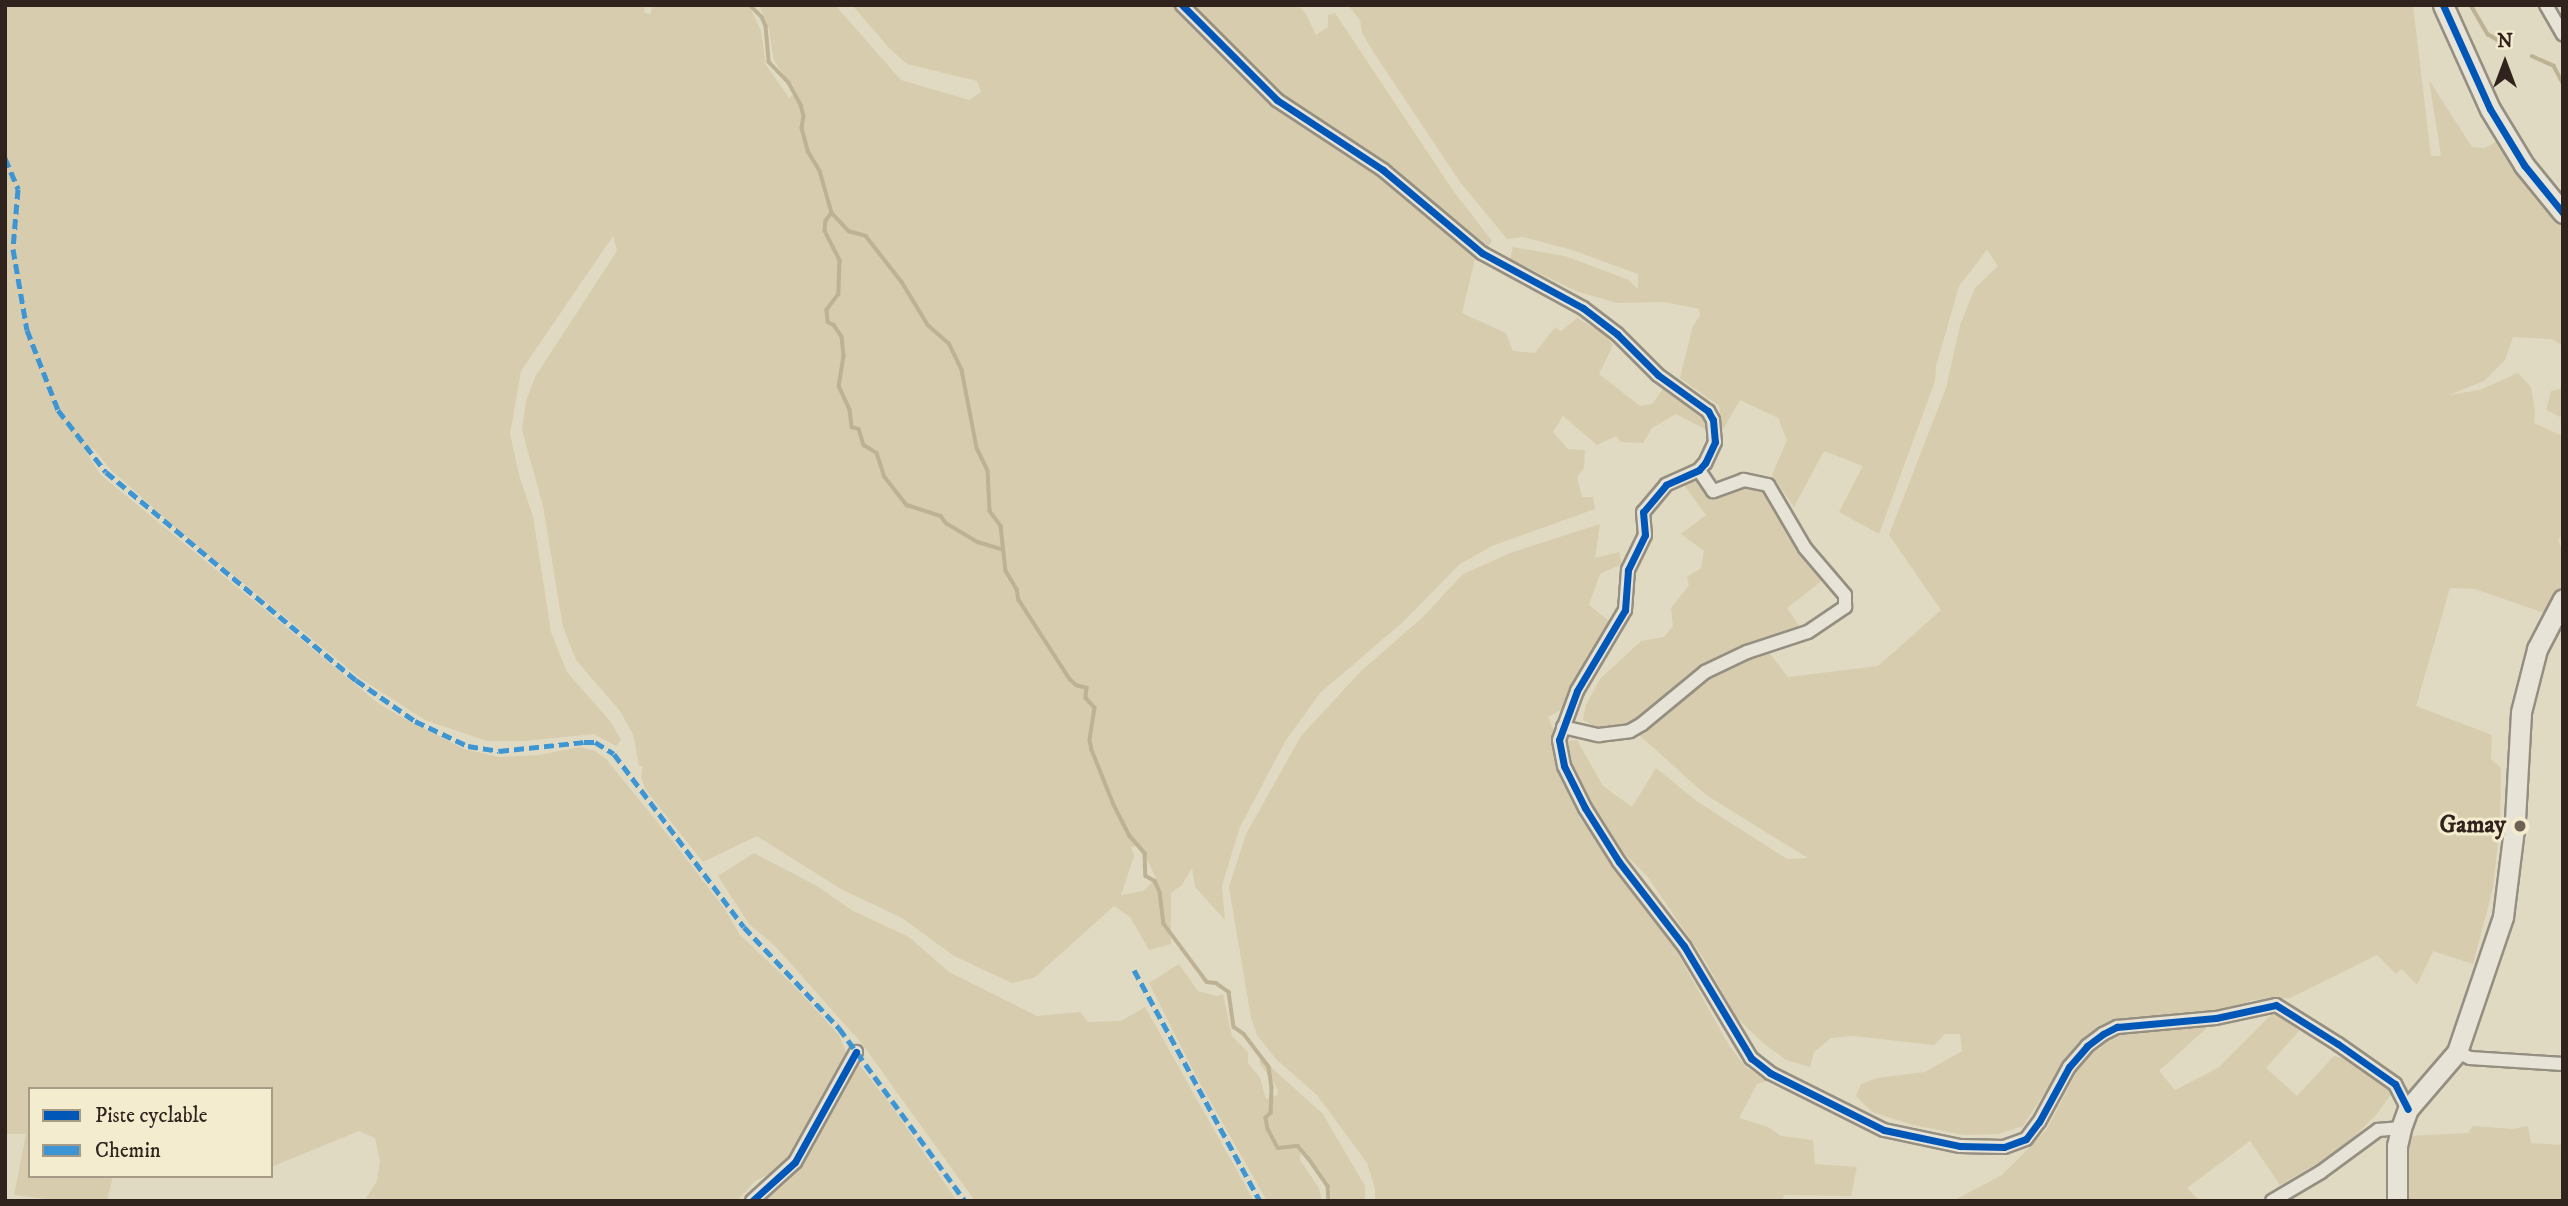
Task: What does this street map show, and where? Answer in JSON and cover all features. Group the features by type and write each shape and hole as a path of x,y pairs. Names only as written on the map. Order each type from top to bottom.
{"street":[{"path":"1182,5 1277,100 1383,170 1482,253 1583,308 1617,334 1658,375 1708,411 1713,420 1715,442 1699,470 1666,485 1643,512 1645,535 1628,570 1625,610 1577,691 1559,740 1560,752 1585,808 1619,862 1684,946 1736,1038 1751,1058 1770,1073 1884,1130 1960,1146 2004,1147 2026,1139 2039,1122 2069,1067 2087,1046 2103,1034 2117,1027 2216,1018 2261,1006 2276,1005 2395,1084 2408,1109"},
{"path":"2443,5 2490,109 2524,164 2563,213"},
{"path":"2546,5 2563,34"},
{"path":"1563,727 1599,735 1630,731 1705,672 1747,652 1808,632 1844,607 1844,596 1805,548 1768,485 1744,480 1713,491 1699,470"},
{"path":"2397,1201 2397,1146 2400,1128 2408,1109 2457,1052 2503,917 2515,820 2521,712 2537,649 2563,599"},
{"path":"752,1201 795,1162 856,1052"},
{"path":"2457,1052 2470,1058 2563,1064"},
{"path":"2395,1084 2430,1086"},
{"path":"2272,1201 2331,1166 2378,1130 2400,1128"}],"shaded area":[{"path":"5,5 645,5 644,13 651,14 652,5 749,5 761,31 766,65 789,98 796,92 774,61 769,29 759,5 835,5 901,80 969,100 981,92 977,81 907,64 890,49 852,5 1177,5 1218,52 1266,96 1395,185 1456,241 1476,255 1462,313 1506,333 1513,351 1535,353 1555,327 1561,331 1577,318 1603,333 1613,345 1599,374 1640,406 1652,404 1663,389 1699,412 1707,424 1707,430 1676,414 1652,428 1643,443 1621,442 1616,436 1597,445 1563,416 1553,432 1568,449 1585,450 1584,468 1577,477 1582,497 1593,497 1595,509 1492,546 1460,564 1403,622 1320,693 1286,740 1240,827 1222,886 1225,920 1195,887 1192,868 1182,885 1171,893 1171,944 1149,950 1130,917 1114,906 1034,978 1012,983 954,956 902,918 841,889 757,836 703,862 645,789 641,776 643,766 639,766 633,734 620,711 576,660 563,627 543,506 522,430 526,401 535,377 617,251 613,236 521,371 510,434 520,479 533,516 551,632 567,672 610,721 621,740 616,746 594,734 525,741 487,741 425,720 360,678 177,529 110,469 93,448 87,454 101,475 379,704 464,749 499,757 539,755 580,747 595,751 606,759 675,844 726,911 740,935 794,986 839,1035 847,1055 842,1072 797,1151 783,1167 755,1181 737,1201 364,1201 377,1181 380,1161 375,1138 359,1131 273,1166 273,1087 28,1087 28,1178 113,1178 107,1201 64,1201 14,1195 26,1134 5,1134","holes":["1140,846 1156,878 1143,891 1121,895 1134,856 1131,847"]},
{"path":"1189,5 1298,5 1306,14 1316,35 1328,27 1328,15 1335,13 1452,189 1492,241 1488,246 1395,171 1272,87"},
{"path":"1348,5 2413,5 2431,156 2441,156 2429,80 2472,147 2484,148 2498,141 2563,225 2563,346 2552,339 2513,337 2505,360 2484,381 2449,395 2480,390 2518,373 2531,387 2534,423 2563,436 2563,534 2558,540 2563,552 2563,585 2544,613 2475,589 2450,588 2416,706 2492,735 2491,759 2501,768 2500,824 2493,888 2473,964 2433,951 2417,985 2402,969 2396,974 2377,955 2290,998 2252,1000 2220,1013 2111,1020 2074,1048 2023,1126 1999,1134 1964,1135 1913,1125 1872,1112 1856,1096 1861,1084 1877,1078 1925,1072 1962,1051 1960,1034 1945,1034 1934,1045 1853,1036 1831,1038 1814,1052 1810,1067 1786,1060 1763,1043 1737,1018 1704,959 1647,876 1614,843 1568,758 1566,741 1577,740 1603,786 1632,807 1656,768 1698,802 1787,859 1808,858 1706,795 1638,734 1704,679 1731,664 1767,650 1788,677 1878,666 1941,610 1889,535 1946,388 1960,325 1975,288 1998,266 1987,250 1959,286 1936,366 1935,381 1879,534 1839,512 1863,466 1824,451 1794,507 1772,475 1787,440 1778,418 1740,400 1722,431 1719,406 1680,378 1693,326 1700,315 1699,309 1665,302 1617,303 1576,291 1510,259 1513,247 1565,256 1629,280 1638,289 1638,274 1572,250 1523,237 1507,239 1460,182 1374,53 1362,33 1360,20"},
{"path":"2563,388 2563,416 2560,417 2546,410 2551,391"},
{"path":"1695,480 1710,499 1743,487 1764,492 1774,513 1823,580 1787,608 1800,627 1743,646 1701,666 1639,720 1618,729 1597,727 1583,720 1586,705 1600,679 1641,641 1664,637 1673,626 1671,608 1689,585 1687,577 1701,568 1704,551 1681,534 1706,515 1684,485"},
{"path":"1600,524 1595,558 1619,552 1622,564 1600,574 1589,605 1609,621 1561,710 1548,717 1555,733 1555,759 1580,818 1674,947 1730,1047 1746,1067 1767,1081 1757,1084 1739,1118 1768,1127 1781,1136 1813,1140 1815,1164 1857,1167 1851,1196 1784,1195 1782,1201 1375,1201 1375,1189 1367,1163 1317,1095 1276,1059 1257,1035 1251,1018 1229,887 1246,834 1301,736 1361,671 1423,617 1463,574 1513,552"},
{"path":"754,853 817,886 853,911 909,937 949,972 1037,1016 1080,1012 1088,1022 1121,1021 1145,1007 1254,1201 975,1201 863,1045 776,947 749,924 718,876"},
{"path":"1179,964 1198,991 1217,996 1223,994 1232,1036 1248,1052 1248,1063 1260,1078 1266,1099 1277,1095 1278,1090 1259,1062 1262,1055 1273,1069 1323,1114 1365,1186 1365,1201 1332,1201 1329,1184 1301,1148 1300,1160 1319,1188 1322,1201 1267,1201 1197,1078 1149,983"},
{"path":"2274,1012 2283,1015 2299,1031 2266,1068 2297,1096 2334,1056 2349,1060 2394,1090 2376,1115 2341,1150 2280,1185 2250,1141 2187,1188 2200,1201 1953,1201 2002,1175 2020,1157 2047,1129 2082,1062 2115,1036 2139,1028 2209,1026 2159,1071 2175,1090 2218,1068"},
{"path":"857,1062 891,1105 957,1201 760,1201 803,1157 848,1083"},
{"path":"2473,1126 2512,1129 2528,1126 2531,1143 2563,1145 2563,1201 2405,1201 2410,1136 2468,1133"}],"waterway":[{"path":"750,5 762,17 766,26 769,62 789,83 801,105 804,116 802,128 808,151 820,171 832,213 849,231 866,236 902,282 928,325 949,343 962,370 977,448 988,471 990,511 1001,526 1006,571 1017,589 1019,600 1070,679 1076,685 1087,688 1086,698 1095,708 1090,740 1092,750 1114,805 1130,836 1145,853 1146,876 1155,881 1160,892 1164,924 1207,982 1216,983 1229,992 1234,1027 1244,1034 1269,1067 1272,1088 1271,1113 1266,1118 1268,1129 1278,1148 1298,1146 1328,1186 1329,1201"},
{"path":"2471,5 2488,34 2510,48"},
{"path":"2532,56 2554,66 2563,83"},
{"path":"832,213 826,221 825,231 840,260 839,294 827,310 828,322 834,325 842,337 844,356 839,386 850,410 852,427 859,429 864,445 877,453 885,477 907,505 941,516 946,523 978,542 1001,549"}],"marked path":[{"path":"5,158 18,189 13,249 27,330 58,410 106,472 356,680 415,721 468,746 499,751 595,742 614,754 744,927 839,1028 965,1201"},
{"path":"1134,970 1260,1201"}],"cycle path":[{"path":"1182,5 1277,100 1383,170 1482,253 1583,308 1617,334 1658,375 1708,411 1713,420 1715,442 1705,463 1699,470 1666,485 1643,512 1645,535 1628,570 1625,610 1577,691 1559,740 1564,766 1585,808 1619,862 1684,946 1751,1058 1770,1073 1884,1130 1960,1146 2004,1147 2026,1139 2039,1122 2069,1067 2087,1046 2103,1034 2117,1027 2216,1018 2276,1005 2395,1084 2408,1109"},
{"path":"2443,5 2490,109 2524,165 2563,213"},
{"path":"752,1201 795,1162 856,1052"}],"place":[{"name":"Gamay","path":"2520,826"}]}
